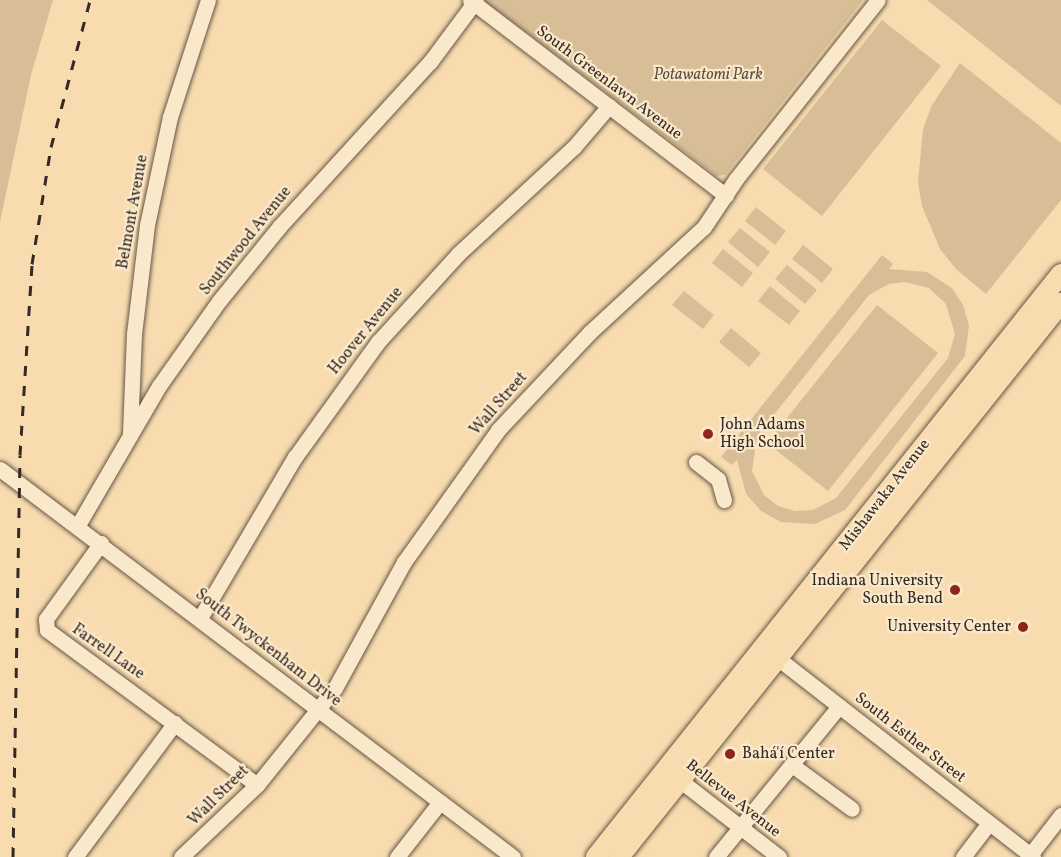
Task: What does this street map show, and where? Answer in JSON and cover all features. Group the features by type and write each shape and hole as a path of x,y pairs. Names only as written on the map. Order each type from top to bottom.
{"main road":[{"name":"Mishawaka Avenue","path":"596,857 673,775 771,653 1061,274"},
{"name":"Mishawaka Avenue","path":"829,579 1061,303"},
{"name":"Mishawaka Avenue","path":"619,857 673,775"}],"street":[{"name":"Belmont Avenue","path":"130,436 134,334 149,216 173,106 208,0"},
{"name":"Wall Street","path":"182,857 257,785 347,671 404,562 483,449 589,333 696,236 878,0"},
{"name":"Southwood Avenue","path":"78,525 176,360 239,275 430,62 473,1"},
{"name":"South Greenlawn Avenue","path":"473,1 726,195"},
{"name":"Hoover Avenue","path":"200,618 295,458 378,342 458,254 574,147 609,106"},
{"path":"696,462 718,479 724,500"},
{"name":"South Twyckenham Drive","path":"0,469 78,525 440,801 506,855"},
{"name":"Farrell Lane","path":"101,543 46,619 47,630 257,785"},
{"name":"South Esther Street","path":"771,653 1032,856"},
{"path":"716,857 839,706"},
{"path":"75,857 175,723"},
{"path":"792,765 852,809"},
{"name":"Bellevue Avenue","path":"673,775 779,857"},
{"path":"397,857 440,801"},
{"path":"1032,856 1061,815"},
{"path":"963,857 989,823"}],"green space":[{"path":"0,0 53,0 31,75 0,222"},
{"name":"Potawatomi Park","path":"483,0 863,0 725,175 717,176"},
{"path":"927,0 1061,0 1061,106"},
{"path":"882,20 941,66 822,216 763,169"},
{"path":"960,63 1061,143 1061,200 986,294 956,269 940,249 922,206 918,182 923,129 932,105"},
{"path":"756,207 786,231 775,245 745,221"},
{"path":"740,228 770,252 758,267 728,242"},
{"path":"803,245 833,269 822,283 792,259"},
{"path":"723,249 753,273 742,287 712,263"},
{"path":"882,255 893,264 889,269 927,272 952,288 963,305 969,325 965,356 845,510 815,524 781,522 761,511 746,494 737,460 732,465 721,457","holes":["905,282 929,288 946,304 955,334 948,358 836,498 813,510 795,511 778,506 764,495 752,471 757,436 869,295 889,284"]},
{"path":"787,265 817,290 805,304 775,279"},
{"path":"770,286 800,311 789,325 758,301"},
{"path":"684,291 714,315 703,329 672,305"},
{"path":"877,305 938,353 828,491 767,443"},
{"path":"731,328 761,353 749,367 719,342"}],"railway":[{"path":"13,857 20,455 32,264 51,147 90,0"}],"place":[{"name":"John Adams High School","path":"708,434"},
{"name":"Indiana University South Bend","path":"955,590"},
{"name":"University Center","path":"1023,627"},
{"name":"Bahá'í Center","path":"730,754"}]}
